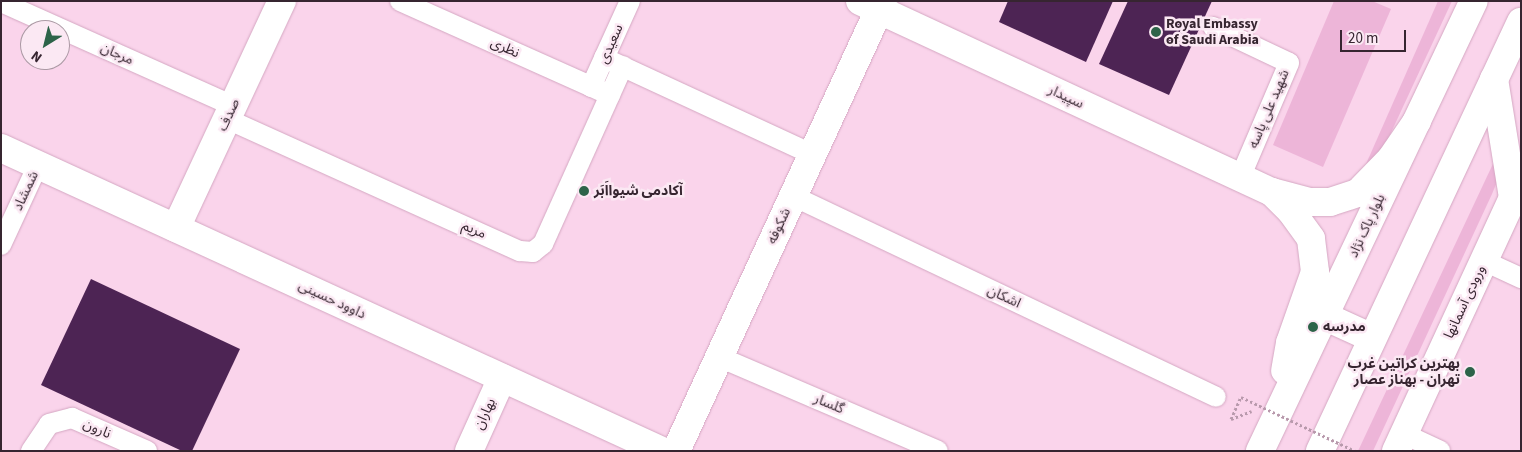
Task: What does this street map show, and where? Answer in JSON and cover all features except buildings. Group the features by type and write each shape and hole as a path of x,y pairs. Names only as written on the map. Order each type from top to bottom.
{"street":[{"name":"صدف","path":"176,228 282,1"},
{"name":"نظری","path":"400,1 610,95"},
{"name":"سعیدی","path":"591,86 630,1"},
{"name":"بلوار پاک نژاد","path":"1260,451 1474,1"},
{"name":"مرجان","path":"1,2 230,112"},
{"name":"شکوفه","path":"676,451 812,154 874,4"},
{"name":"سپیدار","path":"874,4 1272,192"},
{"path":"1320,451 1521,22"},
{"name":"شهید علی پاسه","path":"1213,27 1289,63 1240,178"},
{"path":"604,58 812,154"},
{"name":"مریم","path":"230,112 520,251 533,252 543,244 623,66"},
{"path":"1494,79 1517,189"},
{"path":"1272,192 1316,202 1330,202 1358,193 1391,159 1417,121"},
{"name":"داوود حسینی","path":"1,148 662,451"},
{"name":"شمشاد","path":"1,245 38,165"},
{"name":"ورودی آسمانها","path":"1400,443 1517,189"},
{"path":"1272,192 1291,211 1311,239 1315,272 1285,362 1284,399"},
{"name":"اشکان","path":"793,196 1216,397"},
{"path":"1484,261 1521,278"},
{"path":"1324,316 1372,338"},
{"name":"گلسار","path":"719,357 938,451"},
{"name":"بهاران","path":"468,451 502,378"},
{"name":"نارون","path":"31,451 49,424 72,418 147,451"},
{"path":"1400,443 1440,451"}],"path":[{"path":"1241,397 1355,451"}],"shaded area":[{"path":"1334,1 1372,1 1391,9 1323,167 1273,145"},
{"path":"1438,1 1452,1 1383,150 1366,164"},
{"path":"1499,151 1501,172 1492,194 1373,451 1358,451"}],"place":[{"name":"Royal Embassy of Saudi Arabia","path":"1156,32"},
{"name":"آکادمی شیوااَبَر","path":"584,191"},
{"name":"مدرسه","path":"1313,327"},
{"name":"بهترین کراتین غرب تهران - بهناز عصار","path":"1470,372"}]}
